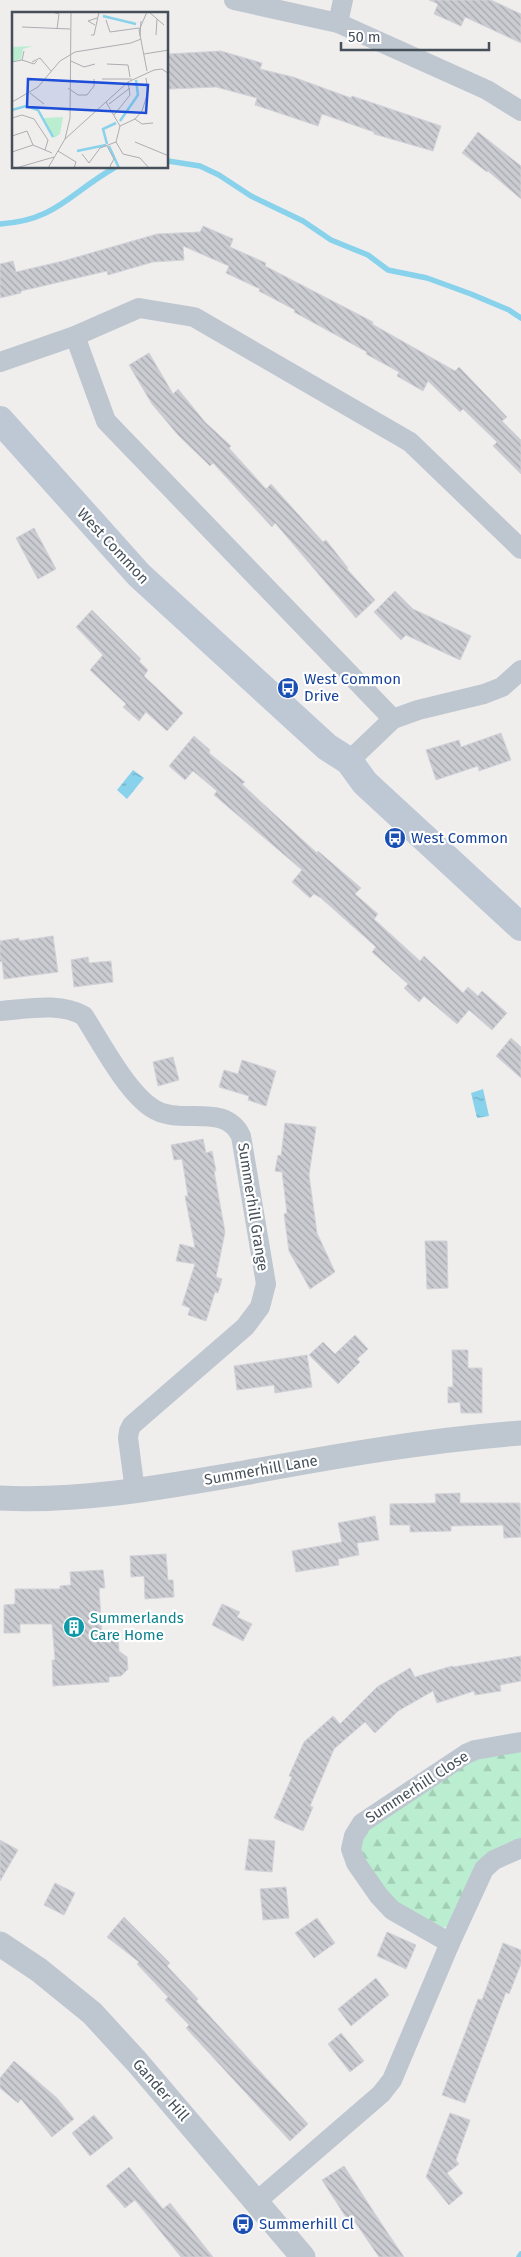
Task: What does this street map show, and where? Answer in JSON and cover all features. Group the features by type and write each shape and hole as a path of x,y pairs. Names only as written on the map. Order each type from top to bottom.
{"main road":[{"name":"West Common","path":"0,420 138,575 326,747 349,761 365,783 521,927"}],"street":[{"path":"234,0 338,23 487,90 521,111"},
{"path":"338,23 343,0"},
{"path":"0,362 75,336 139,308 194,317 410,442 521,550"},
{"path":"75,336 106,421 393,719"},
{"path":"349,761 393,719 418,710 484,694 502,687 521,670"},
{"name":"Summerhill Grange","path":"0,1011 72,1009 84,1016 136,1095 152,1109 168,1116 183,1118 220,1117 237,1127 242,1136 266,1284 260,1306 245,1327 132,1425 128,1438 135,1491"},
{"name":"Summerhill Lane","path":"0,1498 30,1500 135,1491 409,1444 521,1433"},
{"name":"Summerhill Close","path":"450,1943 392,1910 356,1863 352,1849 354,1836 362,1823 375,1813 466,1754 475,1750 521,1742"},
{"path":"257,2201 381,2094 392,2080 450,1943 484,1869 494,1860 521,1848"},
{"name":"Gander Hill","path":"0,1944 39,1970 92,2013 137,2062 303,2257"}],"green space":[{"path":"521,1747 521,1844 475,1866 451,1924 441,1929 400,1908 360,1855 363,1834 472,1758"}],"water":[{"path":"133,770 144,778 127,799 117,790"},
{"path":"483,1089 489,1116 477,1118 471,1093"}],"building":[{"path":"429,0 491,0 521,14 521,43 465,17 461,26 434,14 438,4"},
{"path":"221,51 262,63 260,69 293,77 351,98 352,96 441,126 433,151 374,134 374,132 322,114 318,126 255,105 257,98 216,87 169,89 169,54"},
{"path":"478,132 521,166 521,199 488,171 462,153"},
{"path":"203,226 233,239 230,247 266,263 265,266 373,322 372,324 455,371 459,367 507,417 502,421 521,440 521,474 493,446 497,442 463,409 460,412 428,381 423,391 397,376 399,372 366,354 367,352 294,312 295,310 259,291 260,289 226,273 229,266 183,246 184,260 153,262 108,275 107,271 21,291 21,293 0,298 0,264 13,261 16,272 63,261 157,234 200,232"},
{"path":"149,353 173,394 178,389 205,422 231,446 229,448 266,489 271,484 323,542 326,540 347,569 375,600 356,618 275,523 272,527 213,463 210,466 178,435 152,404 129,365"},
{"path":"34,528 56,569 38,579 16,538"},
{"path":"395,591 413,609 471,636 460,660 406,635 401,640 374,612"},
{"path":"92,610 141,659 139,661 148,670 144,676 183,713 167,731 146,712 139,721 123,707 126,704 90,670 103,655 76,627"},
{"path":"501,733 511,760 479,771 478,766 436,780 426,750 459,740 461,747"},
{"path":"194,736 210,750 209,753 245,782 242,784 317,853 318,851 361,888 355,894 378,914 374,919 420,961 424,956 463,993 468,987 478,996 482,991 507,1013 492,1030 469,1010 457,1024 424,996 419,1002 404,988 408,984 372,952 376,947 321,898 314,894 310,898 292,882 302,870 214,795 217,791 193,771 185,780 169,766"},
{"path":"53,936 58,972 4,979 2,961 0,962 0,941 19,938 19,941"},
{"path":"88,957 89,963 111,961 113,982 74,987 71,960"},
{"path":"511,1038 521,1047 521,1078 496,1056"},
{"path":"173,1057 179,1080 158,1086 153,1062"},
{"path":"242,1060 276,1071 266,1106 248,1100 249,1096 219,1087 224,1070 238,1074"},
{"path":"285,1123 316,1127 309,1175 317,1233 335,1272 310,1289 289,1251 284,1214 287,1213 282,1172 275,1171 278,1155 281,1156"},
{"path":"203,1139 206,1153 212,1151 225,1232 216,1277 222,1279 218,1293 215,1292 206,1321 188,1315 190,1308 182,1305 195,1264 176,1261 180,1244 195,1248 185,1196 188,1196 182,1159 174,1160 171,1145"},
{"path":"425,1241 447,1241 448,1288 427,1289"},
{"path":"355,1335 368,1349 357,1359 360,1362 338,1384 309,1355 323,1342 335,1354"},
{"path":"452,1350 468,1350 468,1368 482,1368 482,1413 461,1413 460,1402 448,1403 448,1387 453,1387"},
{"path":"307,1355 312,1387 275,1393 274,1385 237,1390 234,1366"},
{"path":"460,1493 460,1503 520,1503 521,1537 504,1538 503,1525 451,1526 451,1531 410,1532 410,1525 390,1525 390,1504 436,1503 435,1494"},
{"path":"375,1516 379,1540 357,1543 359,1555 338,1559 339,1565 296,1572 292,1551 342,1542 338,1523"},
{"path":"166,1554 168,1580 173,1580 174,1597 145,1599 144,1576 131,1577 130,1556"},
{"name":"Summerlands Care Home","path":"103,1570 105,1588 99,1588 102,1633 118,1632 119,1651 127,1657 128,1669 121,1676 109,1677 109,1682 53,1686 52,1660 55,1660 52,1624 20,1624 20,1633 4,1633 4,1605 15,1604 15,1589 60,1589 60,1586 71,1585 70,1572"},
{"path":"222,1604 240,1612 237,1617 252,1624 243,1641 212,1625"},
{"path":"521,1656 521,1681 500,1685 501,1691 475,1695 474,1691 437,1703 433,1691 398,1711 375,1733 365,1722 334,1749 310,1806 313,1807 303,1831 274,1818 292,1777 289,1776 304,1742 333,1716 340,1724 377,1687 410,1668 415,1677 452,1666"},
{"path":"249,1839 275,1841 272,1872 245,1870"},
{"path":"0,1840 18,1850 0,1881"},
{"path":"55,1883 75,1893 64,1915 44,1905"},
{"path":"286,1887 289,1918 263,1920 260,1889"},
{"path":"124,1917 170,1963 167,1966 198,1999 196,2001 308,2124 290,2141 186,2028 189,2025 165,2000 168,1997 137,1964 139,1962 107,1937"},
{"path":"317,1918 335,1943 314,1958 295,1933"},
{"path":"387,1932 416,1945 406,1969 377,1956"},
{"path":"503,1943 521,1950 521,1964 509,1994 506,1992 465,2103 442,2095 478,1999 482,2000"},
{"path":"376,1978 389,1995 351,2026 338,2009"},
{"path":"341,2033 364,2061 350,2072 328,2044"},
{"path":"14,2061 57,2098 74,2119 52,2137 21,2099 18,2103 0,2088 0,2078"},
{"path":"450,2113 470,2120 456,2160 459,2164 447,2173 463,2193 449,2205 426,2177"},
{"path":"94,2115 113,2138 90,2156 72,2133"},
{"path":"344,2166 404,2257 379,2257 355,2222 351,2225 322,2180"},
{"path":"129,2167 163,2209 170,2203 213,2257 181,2257 135,2200 125,2208 106,2186"}],"waterway":[{"path":"169,161 200,166 219,175 251,196 303,221 331,240 368,255 388,270 427,278 509,310 521,318"},
{"path":"0,224 19,222 49,212 112,169"}],"place":[{"name":"West Common Drive","path":"288,688"},
{"name":"West Common","path":"395,838"},
{"name":"Summerlands Care Home","path":"74,1627"},
{"name":"Summerhill Cl","path":"243,2224"}]}
